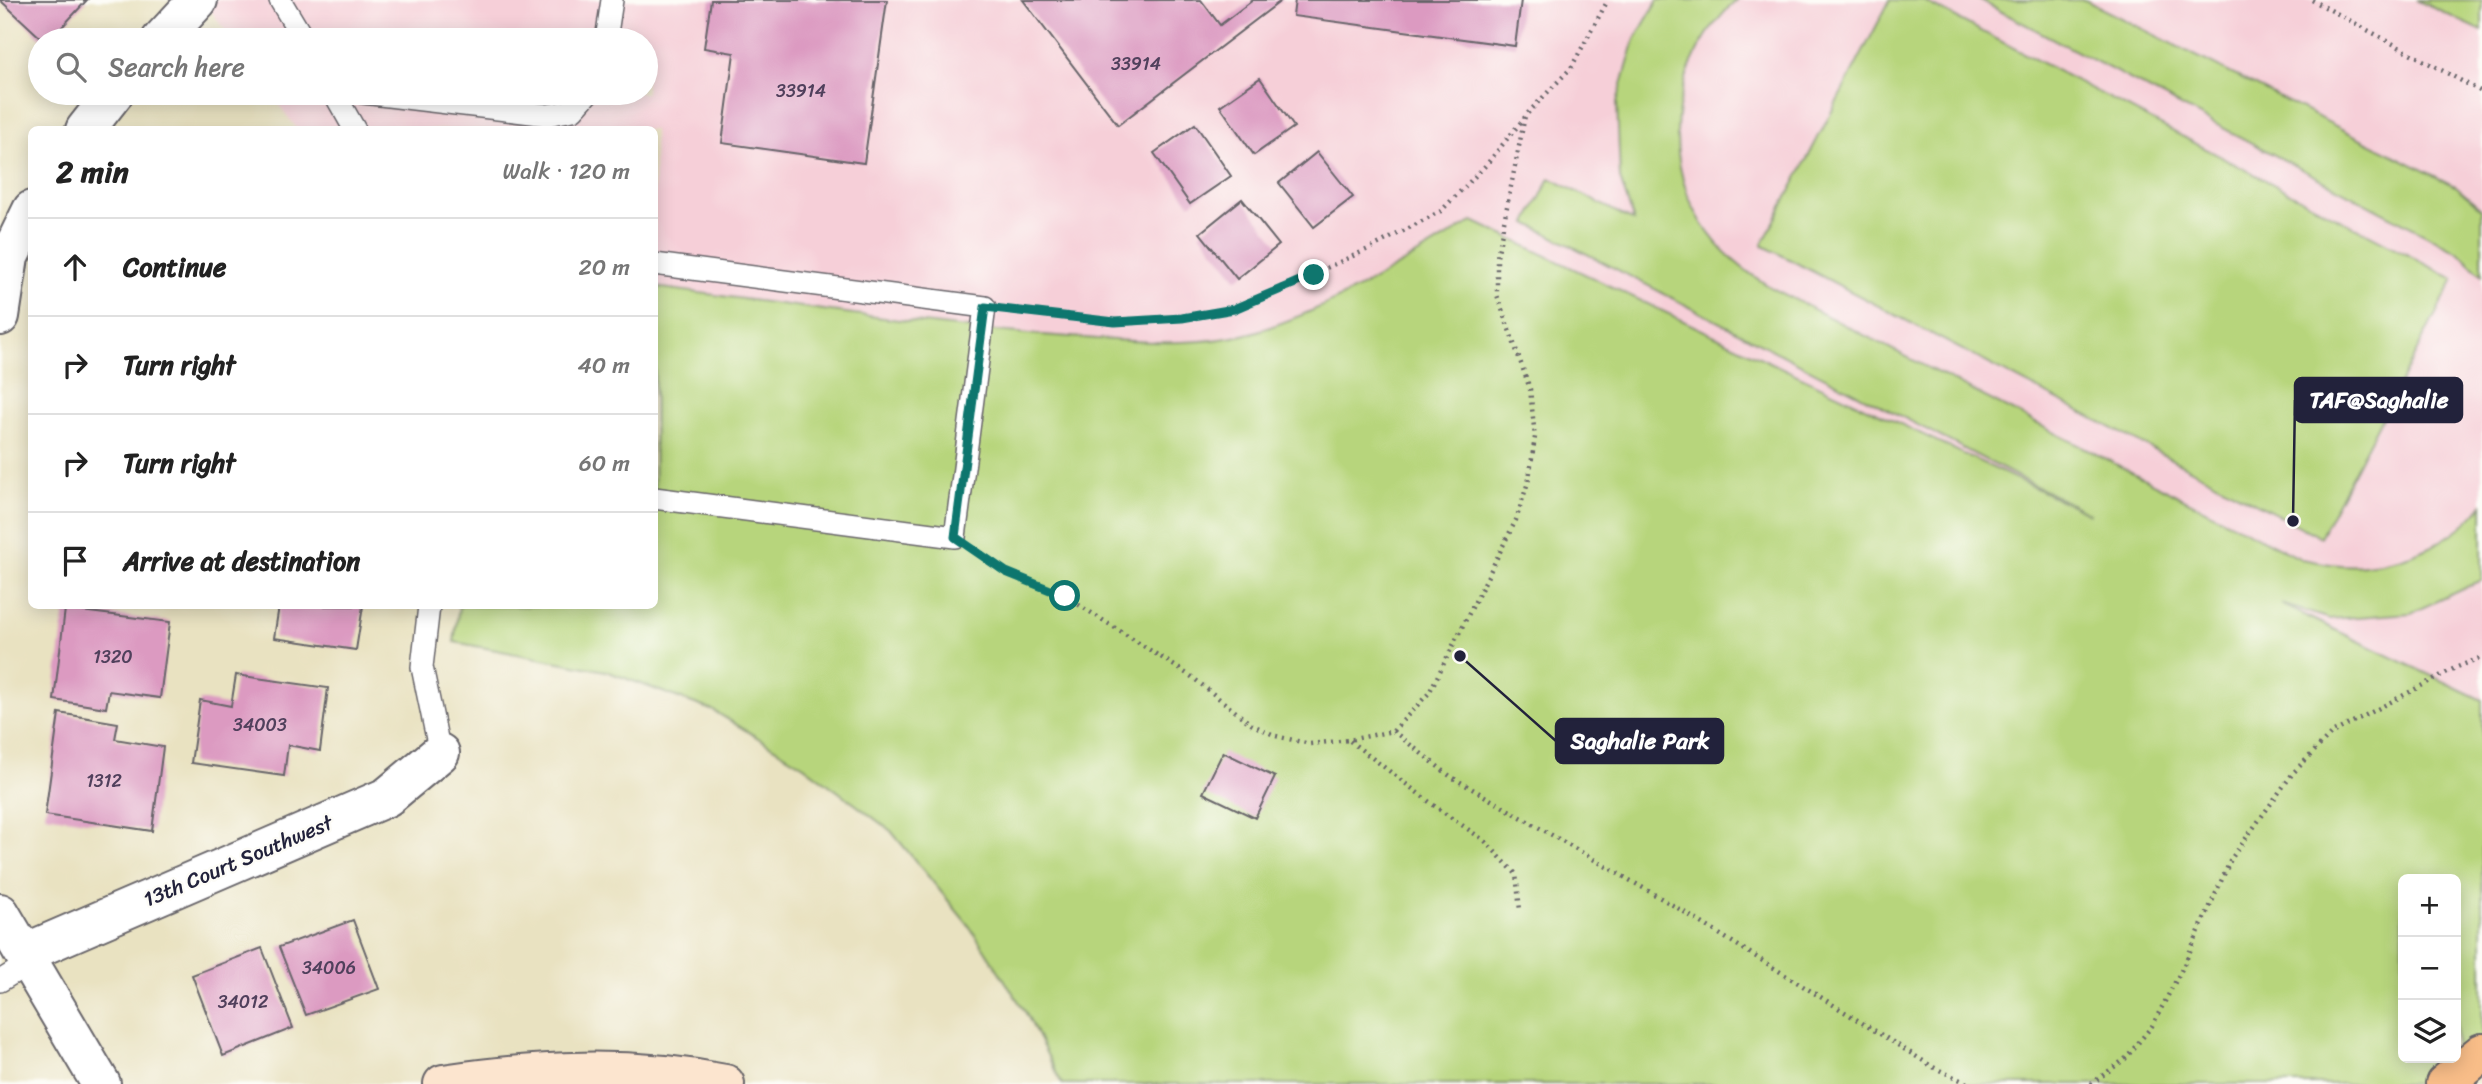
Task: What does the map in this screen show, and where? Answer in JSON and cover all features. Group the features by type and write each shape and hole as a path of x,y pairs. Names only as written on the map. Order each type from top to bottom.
{"main road":[{"path":"2445,1084 2482,1053"}],"street":[{"path":"172,28 198,0"},
{"path":"88,126 105,105"},
{"path":"0,316 9,257 28,217"},
{"name":"13th Court Southwest","path":"19,965 387,797 440,752"},
{"path":"0,913 19,965 101,1084"},
{"path":"443,1084 542,1071 642,1072 725,1084"}],"lane":[{"path":"280,0 297,28"},
{"path":"608,28 612,0"},
{"path":"341,105 353,126"},
{"path":"464,105 548,115 573,110 577,105"},
{"path":"658,265 985,307 955,537 658,499"},
{"path":"429,609 422,667 440,752"}],"path":[{"path":"985,307 1115,322 1182,318 1234,309 1373,247 1441,211 1486,165 1525,116 1571,68 1608,0"},
{"path":"2312,0 2482,92"},
{"path":"955,537 1006,572 1065,596 1192,677 1251,724 1276,736 1310,744 1393,731 1429,693 1516,520 1529,480 1535,437 1530,389 1497,295 1497,257 1525,116"},
{"path":"2091,1084 2125,1059 2152,1026 2183,967 2231,859 2293,773 2332,733 2455,668 2482,657"},
{"path":"1393,731 1450,776 1676,906 1933,1067 1969,1084"},
{"path":"1349,740 1485,841 1517,874 1520,910"},
{"path":"2101,1078 2105,1084"}],"shaded area":[{"path":"203,0 2482,0 2482,700 1473,221 1358,290 1309,314 1248,334 1195,341 1132,342 1009,333 658,287 658,126 295,126 279,105 658,105 658,28 223,28"}],"green space":[{"path":"1658,0 1737,0 1716,22 1699,48 1687,76 1679,106 1677,136 1680,166 1688,195 1702,223 1733,260 1752,275 1772,288 2301,559 2365,565 2414,554 2459,529 2482,505 2482,580 2411,613 2330,619 2281,604 2482,700 2482,1053 2445,1084 1062,1084 1026,1013 970,927 891,831 804,766 714,711 606,671 454,642 459,609 658,609 658,287 915,322 1019,333 1138,341 1208,341 1251,333 1310,312 1419,254 1473,221 2090,514 1527,223 1550,178 1634,221 1620,179 1617,102 1635,39"},
{"path":"1890,0 1922,0 2454,279 2320,537 1762,245"},
{"path":"1979,0 2085,0 2455,186 2482,209 2482,275 2457,251"},
{"path":"2416,0 2482,0 2482,31"}],"building":[{"path":"0,0 87,0 61,28 30,28"},
{"path":"711,0 887,0 864,163 722,143 734,53 704,48"},
{"path":"1023,0 1201,0 1220,25 1253,0 1282,0 1118,125"},
{"path":"1295,0 1521,0 1515,46 1293,16"},
{"path":"1260,78 1294,127 1254,155 1220,106"},
{"path":"1195,124 1231,176 1190,204 1154,153"},
{"path":"1317,152 1353,197 1314,227 1279,183"},
{"path":"1242,199 1279,245 1237,279 1200,233"},
{"path":"65,609 170,622 160,698 109,691 106,708 54,700"},
{"path":"279,609 363,609 356,650 274,638"},
{"path":"236,675 328,688 320,751 288,745 284,776 191,763 200,700 231,706"},
{"path":"59,713 118,723 115,739 163,747 152,831 45,815"},
{"path":"1223,752 1275,777 1255,818 1203,793"},
{"path":"353,920 379,989 306,1015 279,947"},
{"path":"262,948 293,1028 223,1056 192,975"}],"place":[{"name":"TAF@Saghalie","path":"2293,521"},
{"name":"Saghalie Park","path":"1460,656"}],"route":[{"path":"1065,596 1006,572 955,537 985,307 1115,322 1182,318 1234,309 1314,275"}]}
